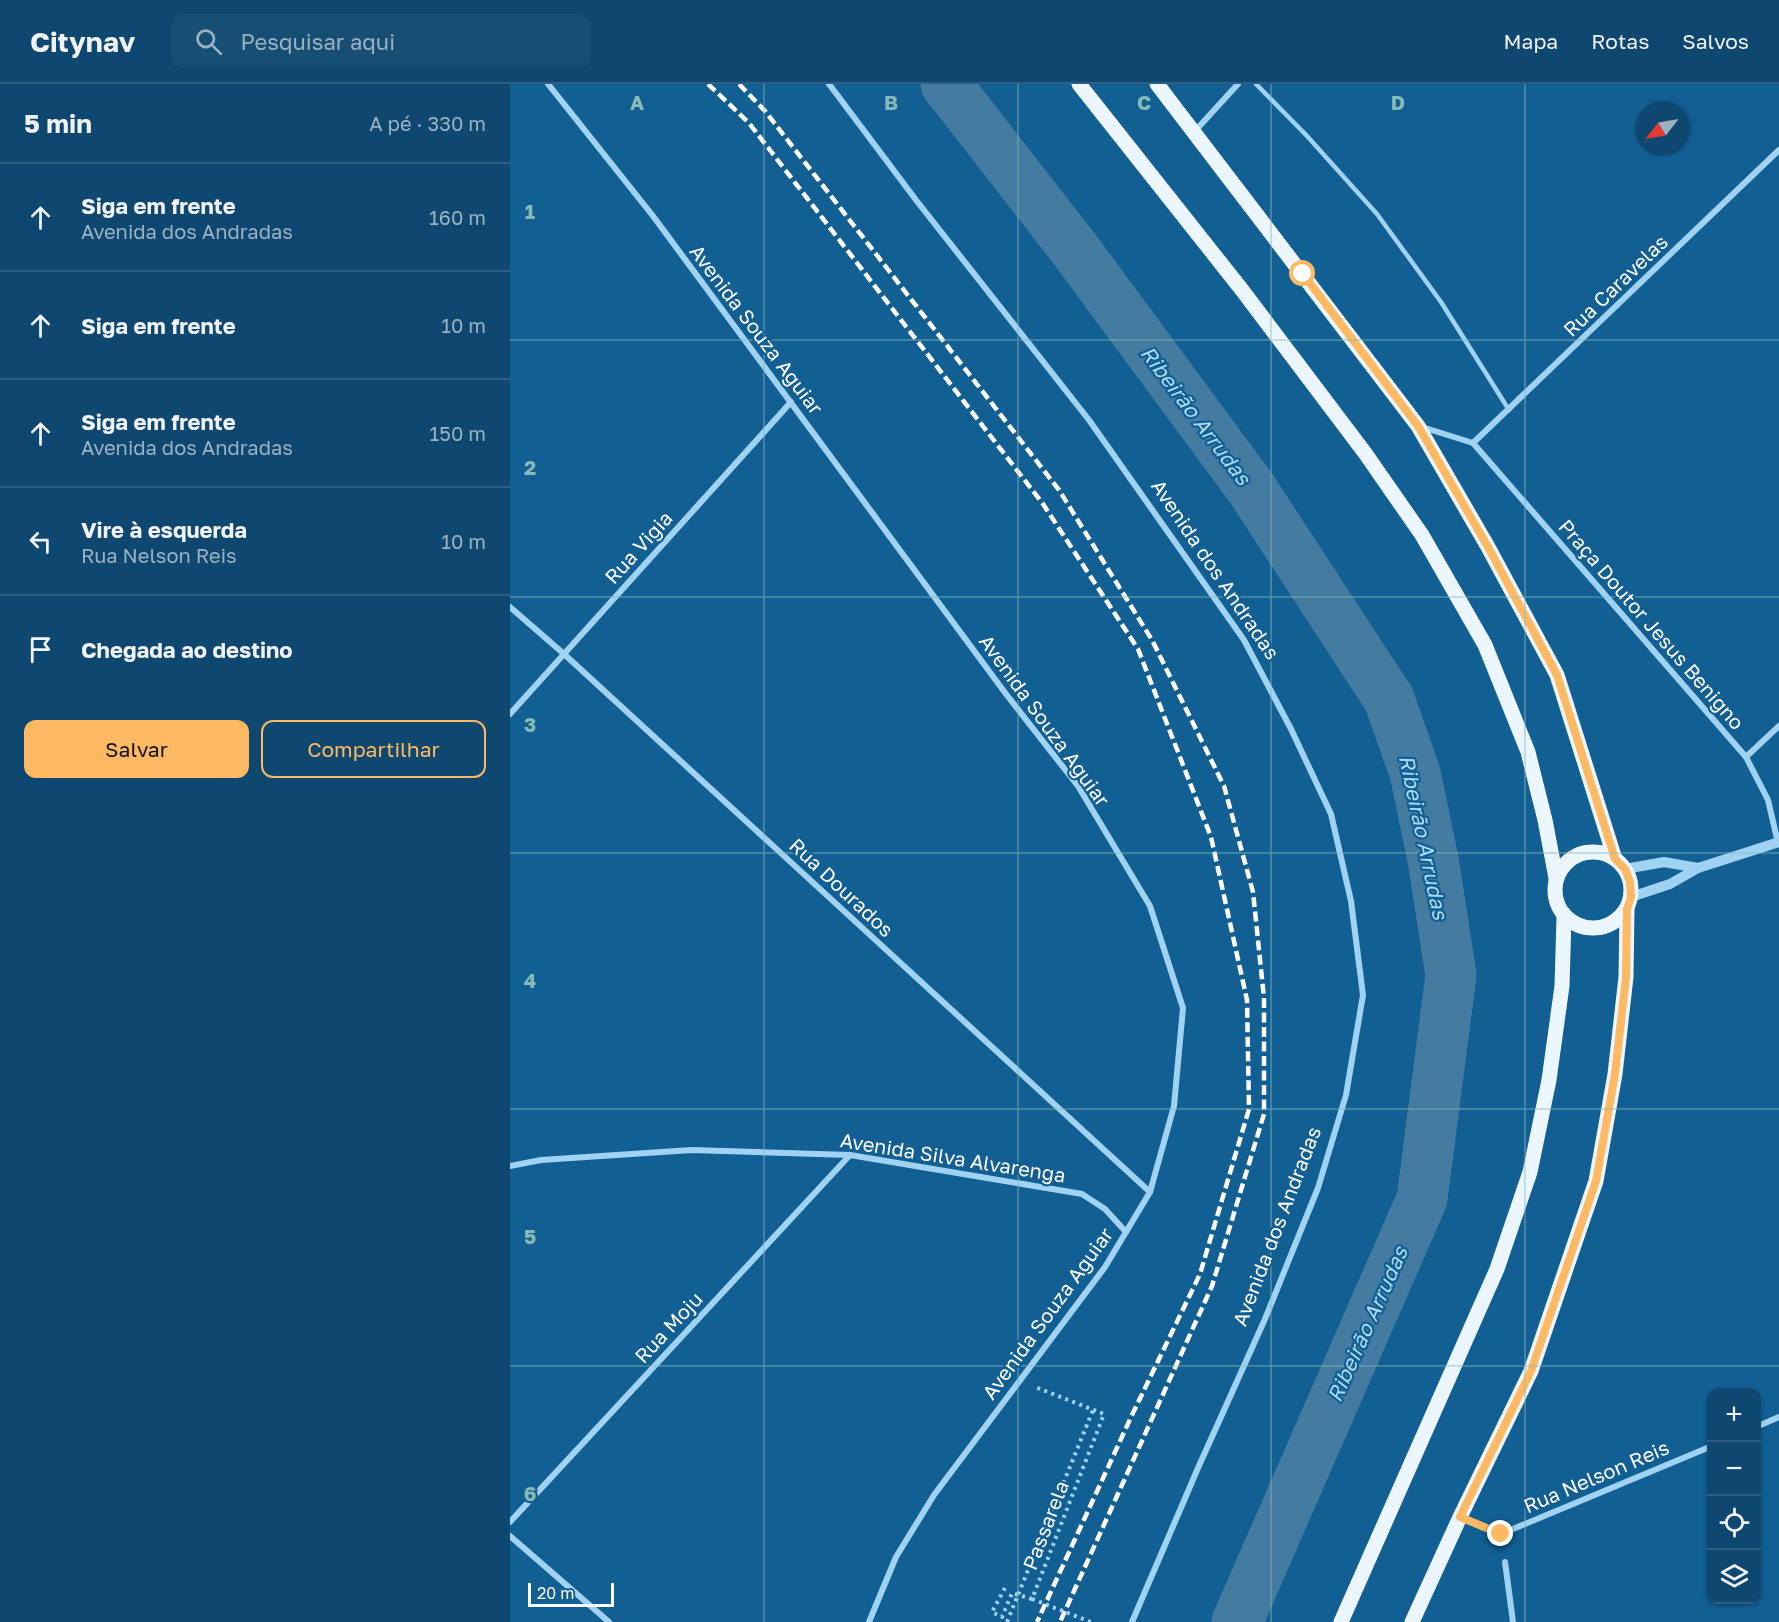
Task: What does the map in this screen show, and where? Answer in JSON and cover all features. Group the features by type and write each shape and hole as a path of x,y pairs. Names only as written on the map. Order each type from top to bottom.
{"main road":[{"path":"1079,84 1234,280 1365,453 1422,535 1485,645 1528,752 1545,820 1556,878"},
{"path":"1157,84 1418,426 1488,547 1557,675 1620,864 1630,882 1626,977 1615,1074 1596,1181 1531,1371 1412,1622"},
{"path":"1620,864 1598,852 1580,854 1569,859 1561,868 1556,878 1554,892 1557,905 1564,916 1579,927 1598,929 1615,923 1629,903"},
{"path":"1341,1622 1497,1269 1530,1172 1549,1080 1562,986 1564,916"}],"street":[{"name":"Avenida Souza Aguiar","path":"548,84 652,216 999,685 1078,786 1150,906 1183,1008 1174,1106 1150,1192 1106,1267 934,1495 897,1557 869,1622"},
{"name":"Avenida dos Andradas","path":"829,84 916,200 1089,420 1244,640 1291,729 1331,814 1351,901 1363,995 1346,1095 1318,1188 1265,1319 1132,1622"},
{"path":"1195,132 1238,84"},
{"name":"Rua Caravelas","path":"1473,443 1779,150"},
{"name":"Rua Vigia","path":"510,714 791,402"},
{"path":"1418,426 1473,443"},
{"name":"Praça Doutor Jesus Benigno","path":"1473,443 1746,757 1768,800 1778,842"},
{"name":"Rua Dourados","path":"510,607 1150,1192"},
{"path":"1746,757 1779,726"},
{"path":"1629,903 1698,868 1778,842"},
{"path":"1620,864 1664,862 1698,868"},
{"name":"Avenida Silva Alvarenga","path":"510,1166 542,1160 692,1150 850,1155 1082,1194 1105,1209 1126,1232"},
{"name":"Rua Moju","path":"510,1522 850,1155"},
{"path":"1761,1425 1779,1418"},
{"name":"Rua Nelson Reis","path":"1460,1517 1501,1534 1707,1448"},
{"path":"510,1536 609,1622"},
{"path":"1505,1562 1514,1622"}],"lane":[{"path":"1256,84 1307,136 1377,214 1441,302 1509,410"}],"path":[{"path":"1021,1381 1093,1410"},
{"name":"Passarela","path":"1007,1622 1093,1410 1104,1414 1032,1599 1091,1622"},
{"path":"1005,1588 993,1612 1002,1617 1012,1593 1032,1599"}],"waterway":[{"name":"Ribeirão Arrudas","path":"946,84 1076,251 1251,488 1389,699 1415,773 1433,859 1451,975 1422,1199 1237,1622"}],"railway":[{"path":"708,84 749,123 1043,504 1138,649 1211,837 1247,1000 1249,1109 1200,1274 1037,1622"},
{"path":"739,84 765,111 1059,490 1152,640 1224,786 1253,892 1264,998 1264,1114 1212,1286 1060,1622"}],"route":[{"path":"1303,274 1418,426 1488,547 1557,675 1615,859 1625,869 1630,882 1631,897 1627,909 1626,931 1626,977 1615,1074 1596,1181 1531,1371 1460,1517 1501,1534"}]}
